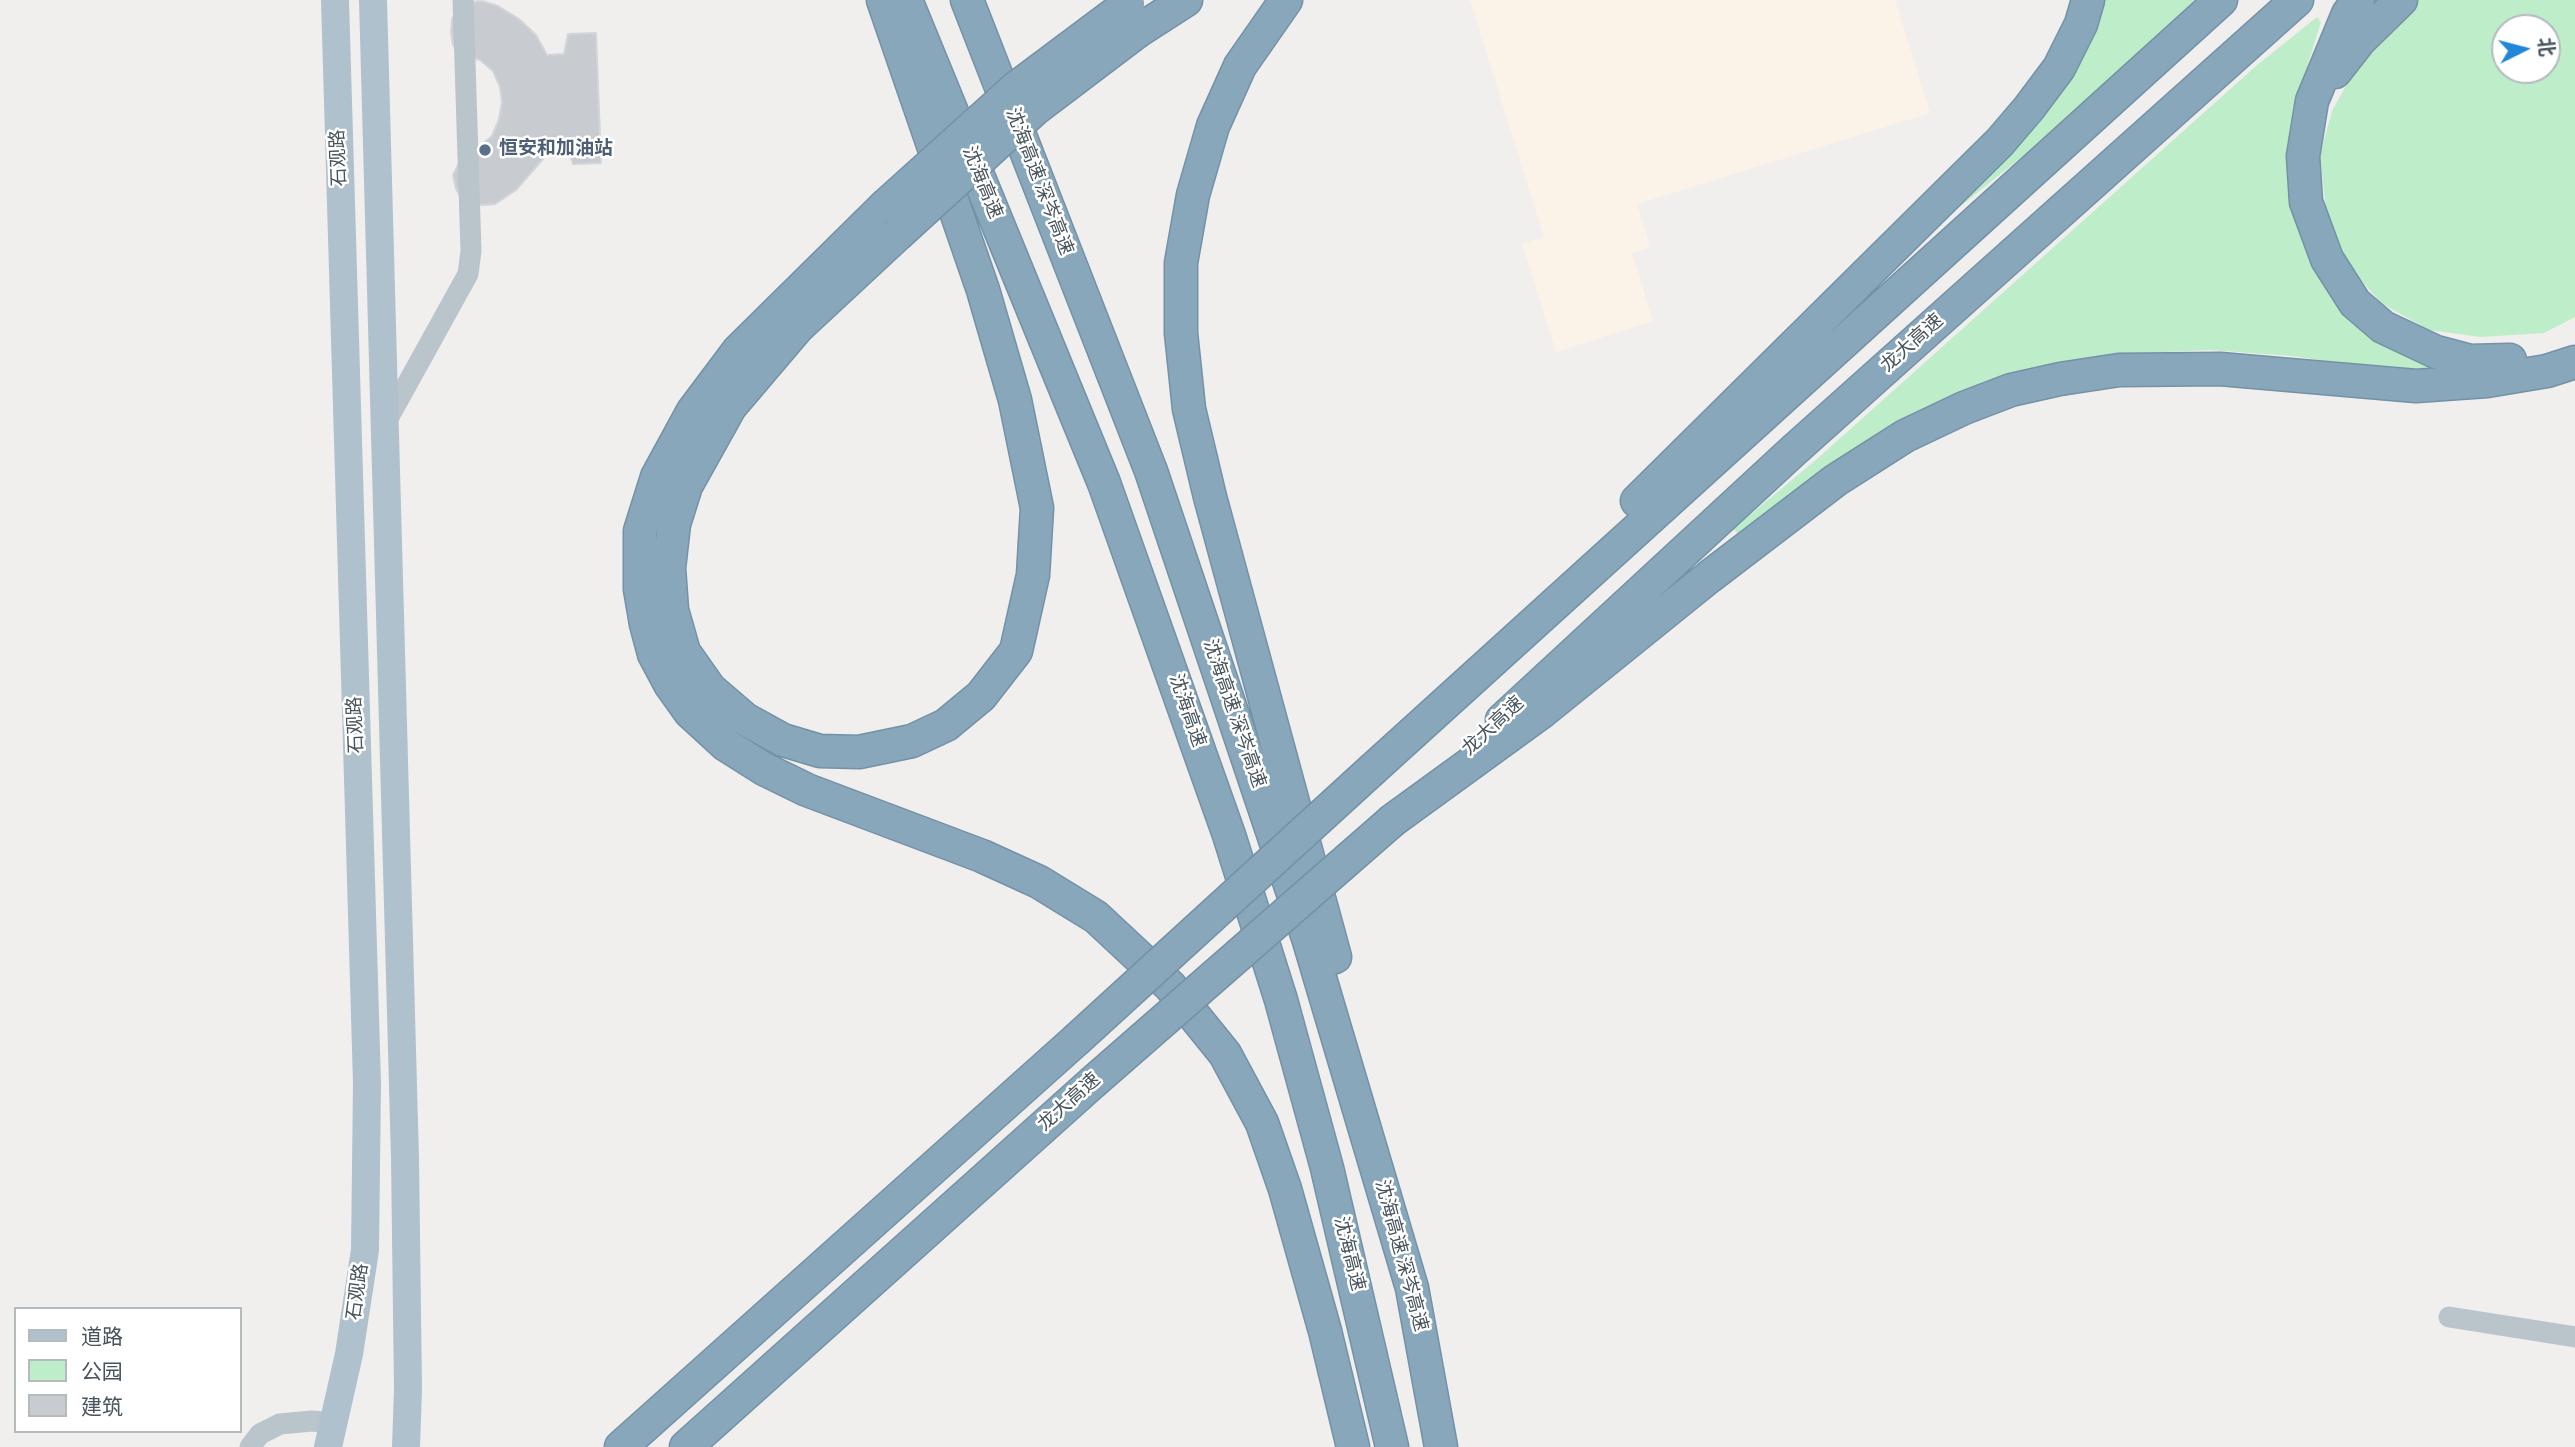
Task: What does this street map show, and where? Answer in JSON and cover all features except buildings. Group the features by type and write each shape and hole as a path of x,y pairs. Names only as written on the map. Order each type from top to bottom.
{"highway":[{"path":"883,0 983,290 1015,400 1037,508 1033,575 1016,651 981,696 946,725 912,741 859,752 820,751 783,740 746,719 710,689 684,652 672,610 669,568 674,524 686,486 730,407 798,327 897,235 1035,110 1133,12"},
{"name":"沈海高速","path":"906,0 1104,483 1224,823 1281,1000 1327,1168 1392,1447"},
{"name":"沈海高速 深岑高速","path":"967,0 1151,471 1309,942 1412,1288 1441,1447"},
{"path":"1186,0 1133,12 1017,87 885,206 738,351 692,411 657,477 640,531 640,589 654,654 670,684 690,712 726,745 764,769 807,790 982,856 1039,882 1096,917 1170,986 1225,1054 1262,1123 1317,1306 1353,1447"},
{"path":"1286,0 1240,66 1213,126 1193,195 1181,263 1181,333 1189,409 1210,497 1343,989 1397,1175 1412,1288"},
{"path":"1479,671 1638,500 2000,142 2059,68 2081,24 2088,0"},
{"path":"621,1447 1074,1041 2221,0"},
{"name":"龙大高速","path":"686,1447 1092,1083 1393,820 1793,451 2297,0"},
{"path":"2358,0 2348,14 2312,101 2303,156 2306,202 2327,259 2355,303 2383,327 2435,352 2470,361 2523,360 2566,349 2575,344"},
{"path":"2312,101 2360,40 2401,0"},
{"path":"1393,820 1543,711 1709,577 1836,480 1905,436 1964,408 2011,390 2119,370 2220,369 2416,386 2487,381 2547,371 2575,362"}],"main road":[{"name":"石观路","path":"331,1435 349,1354 365,1250 367,1083 335,0"},
{"name":"石观路","path":"373,0 405,1158 408,1389 406,1447"},
{"path":"340,142 377,140"}],"street":[{"path":"384,426 468,274 471,251 463,0"},
{"path":"2449,1317 2575,1337"},
{"path":"250,1447 260,1434 280,1424 312,1421 331,1435"}],"shaded area":[{"path":"1470,0 1895,0 1930,113 1637,204 1650,247 1632,253 1653,321 1556,352 1522,244 1544,237"}],"green space":[{"path":"2100,0 2204,0 2122,77 1957,209 1953,206"},
{"path":"2418,0 2575,0 2575,317 2544,333 2481,337 2429,330 2381,303 2346,263 2326,210 2320,155 2332,111 2351,77 2379,38"},
{"path":"2317,17 2321,22 2299,93 2321,278 2454,372 2375,368 2291,356 2211,350 2115,354 2029,369 1940,403 1865,442 1740,535 1733,529 1817,459 2256,66"}],"place":[{"name":"恒安和加油站","path":"485,150"}]}
